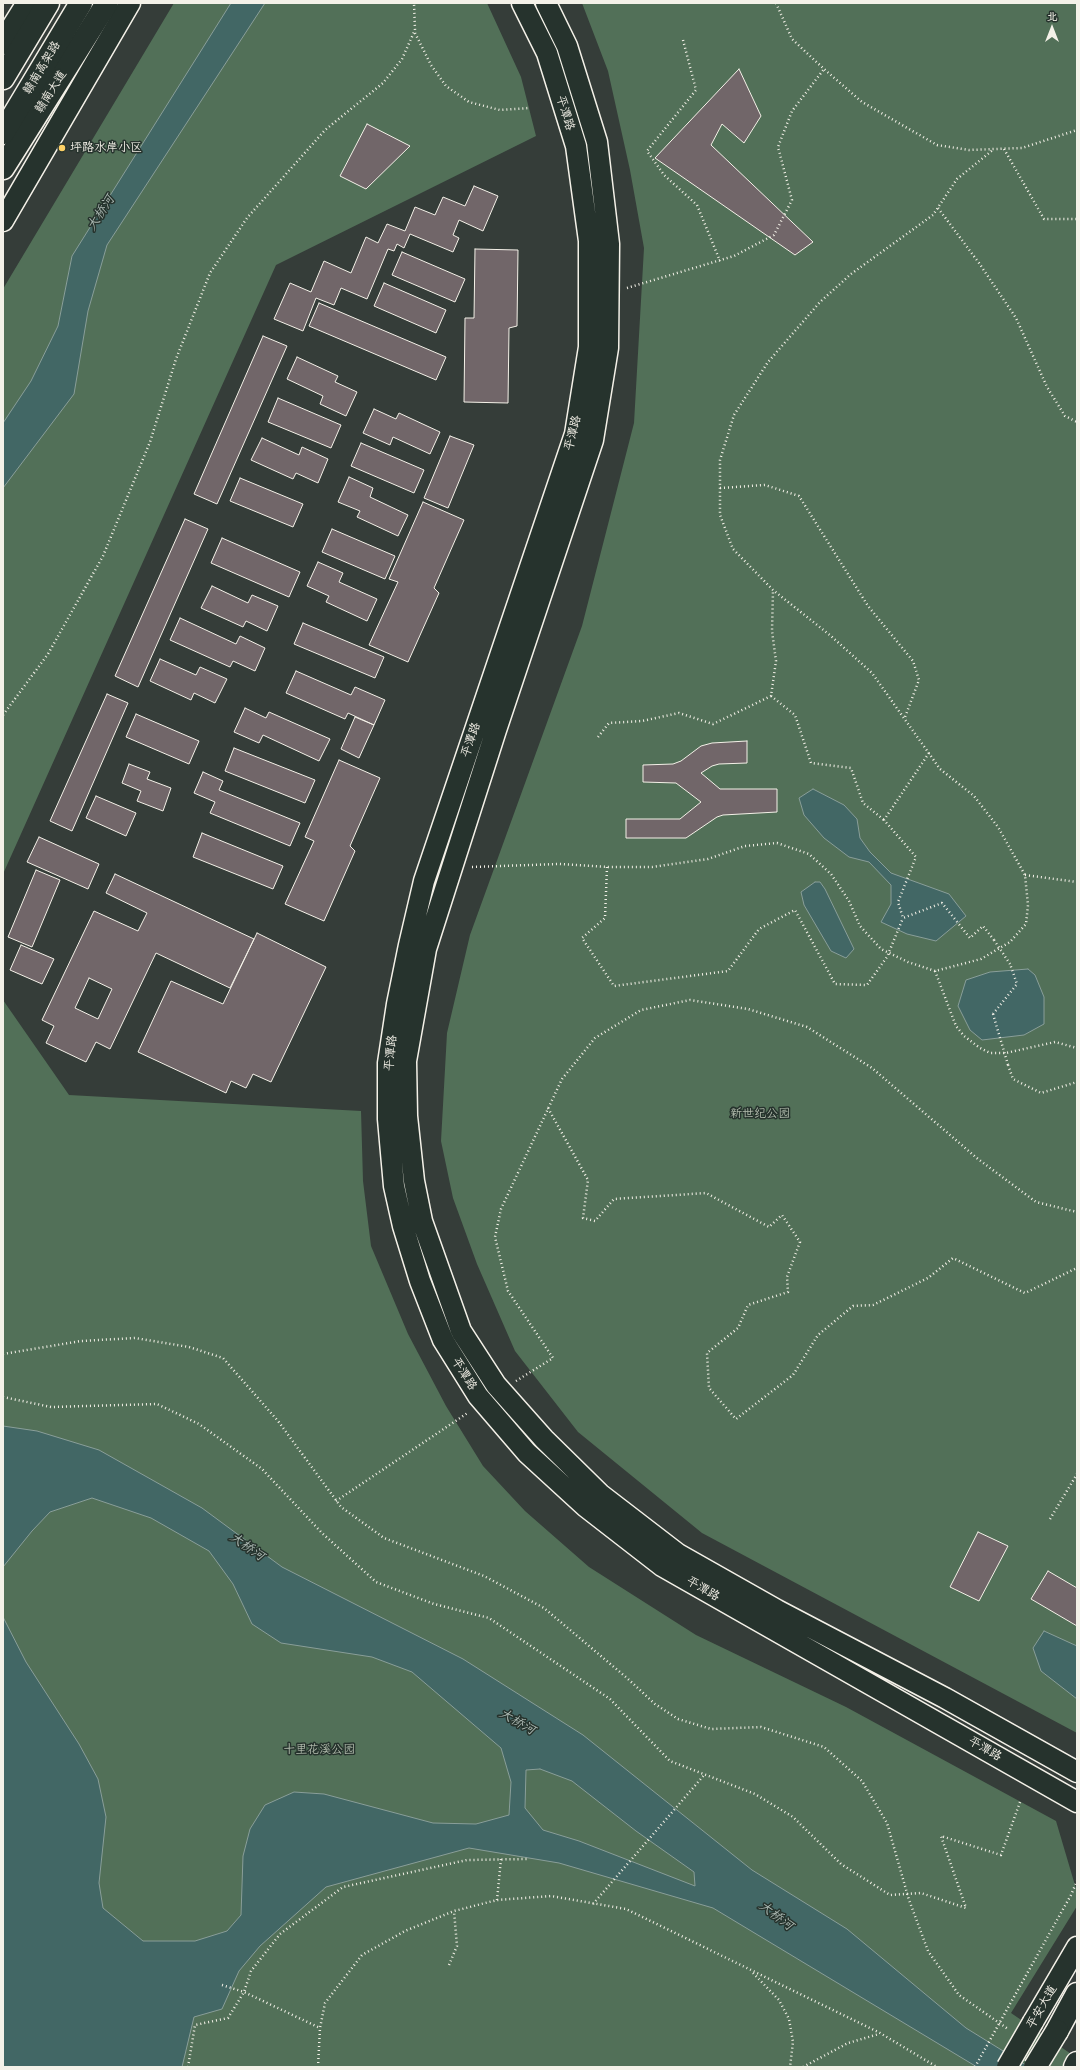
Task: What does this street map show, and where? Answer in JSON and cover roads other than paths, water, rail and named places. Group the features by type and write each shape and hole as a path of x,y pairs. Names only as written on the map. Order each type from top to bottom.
{"main road":[{"path":"3,18 19,3"},
{"path":"3,43 28,3"},
{"path":"3,78 48,3"},
{"name":"赣南高架路","path":"3,133 81,3"},
{"path":"3,221 107,16 130,3"},
{"name":"平潭路","path":"522,3 547,53 576,146 589,241 589,347 575,434 424,881 397,1004 388,1063 388,1119 394,1186 402,1226 420,1282 443,1340 483,1402 527,1453 586,1506 662,1566 1077,1802"},
{"name":"平潭路","path":"546,3 567,46 597,142 610,244 608,348 593,440 426,949 406,1062 406,1116 414,1181 422,1221 439,1274 461,1331 501,1390 544,1439 600,1494 678,1554 777,1610 945,1698 1077,1772"},
{"name":"赣南大道","path":"3,168 107,16"},
{"name":"平安大道","path":"1007,2067 1077,1947"},
{"name":"平安大道","path":"1034,2067 1057,2031 1077,1994"},
{"path":"1075,2067 1077,2063"}],"water":[{"name":"大桥河","path":"231,3 265,3 107,245 88,311 74,394 3,488 3,423 31,381 58,326 72,256"},
{"path":"813,789 844,805 857,819 860,838 870,852 891,873 949,894 966,916 936,941 907,934 881,922 891,904 891,885 869,862 849,857 824,838 804,815 799,798"},
{"path":"815,882 820,882 825,889 854,949 846,958 831,951 804,905 801,892"},
{"path":"1028,969 1035,975 1044,997 1044,1024 1024,1035 982,1040 970,1030 958,1006 966,980 990,972"},
{"name":"大桥河","path":"3,1426 37,1431 99,1450 202,1508 282,1567 463,1659 583,1735 752,1870 847,1929 966,2028 1029,2067 977,2067 713,1908 559,1863 469,1848 326,1887 260,1946 239,1971 222,2009 194,2017 182,2067 3,2067 3,1617 26,1662 79,1744 98,1779 106,1817 99,1883 103,1908 143,1941 195,1941 227,1931 241,1915 243,1856 250,1829 265,1805 294,1792 324,1794 433,1823 476,1824 509,1815 511,1782 501,1748 412,1672 372,1657 281,1643 252,1624 233,1584 209,1551 151,1518 92,1498 50,1512 32,1531 3,1567","holes":["540,1769 572,1781 636,1831 694,1872 695,1886 579,1841 543,1830 525,1808 526,1770"]},
{"path":"1044,1631 1077,1646 1077,1699 1041,1671 1033,1648"}],"place":[{"name":"坪路水岸小区","path":"62,148"}],"park label":[{"name":"新世纪公园","path":"760,1114"},
{"name":"十里花溪公园","path":"319,1750"}]}
